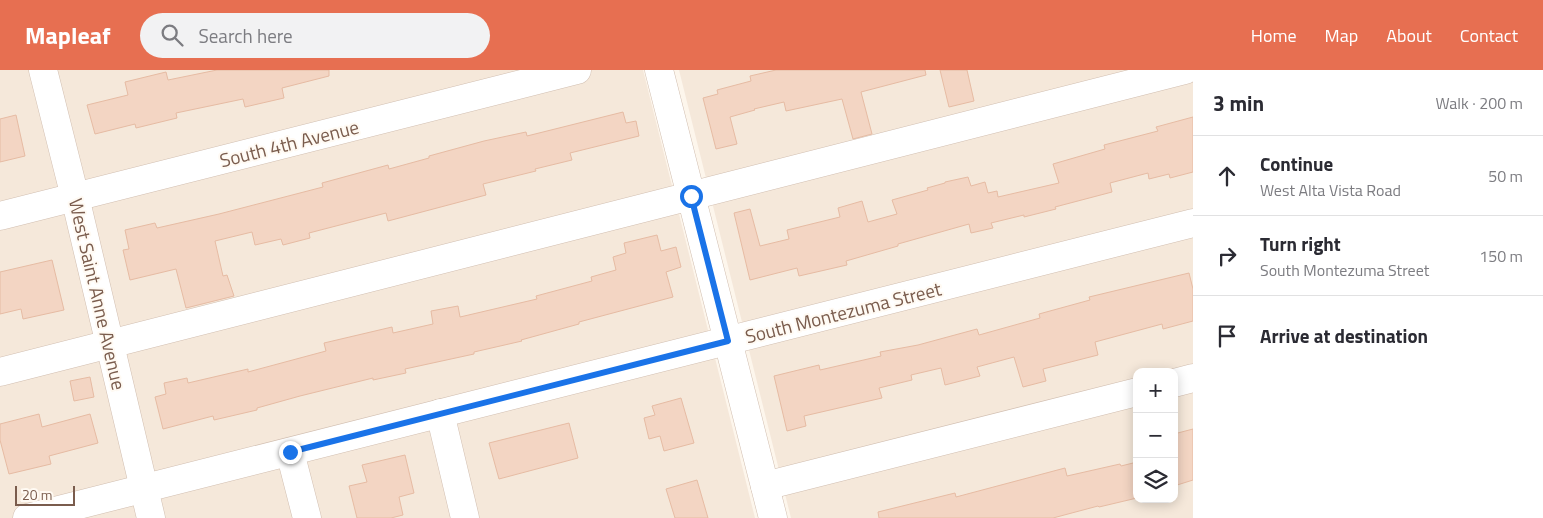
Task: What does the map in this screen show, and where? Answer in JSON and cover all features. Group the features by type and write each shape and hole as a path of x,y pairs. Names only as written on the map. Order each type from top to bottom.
{"street":[{"name":"West Saint Anne Avenue","path":"43,70 151,518"},
{"name":"South 4th Avenue","path":"0,216 577,70"},
{"path":"659,70 773,518"},
{"path":"0,372 1185,70"},
{"name":"South Montezuma Street","path":"27,518 1193,223"},
{"path":"1178,382 1193,378"},
{"path":"765,486 1133,393"},
{"path":"440,413 465,518"},
{"path":"290,452 307,518"}],"shaded area":[{"path":"0,70 643,70 755,518 0,518"},
{"path":"679,70 1193,70 1193,518 791,518"}],"building":[{"path":"217,70 329,70 329,76 282,88 284,98 245,107 243,99 176,113 177,118 136,128 135,124 95,134 87,105 128,95 125,82 166,72 168,80"},
{"path":"776,70 925,70 926,75 861,92 872,134 853,139 842,99 786,111 784,102 730,117 737,144 716,149 703,98 718,94 717,90 751,81 750,76"},
{"path":"940,70 967,70 974,101 949,107"},
{"path":"623,112 626,123 636,121 639,136 570,153 572,160 483,184 486,195 388,221 386,213 309,233 310,238 283,245 281,239 255,245 252,232 215,241 223,276 227,275 234,296 186,308 176,269 130,280 123,250 129,249 125,230 155,223 157,228 219,214 323,187 322,183 388,165 389,169 484,141 526,132 527,136"},
{"path":"16,115 25,156 0,162 0,119"},
{"path":"1193,117 1193,172 1170,178 1169,174 1149,179 1148,173 1110,183 1112,192 1055,207 1056,209 991,223 993,228 971,233 969,224 846,261 847,265 799,276 797,268 750,280 734,213 750,209 760,246 789,239 787,230 840,217 838,208 862,201 868,222 897,214 892,200 928,190 927,188 945,182 968,177 971,186 985,182 988,193 997,191 998,197 1059,183 1053,164 1105,149 1104,145 1158,131 1156,127"},
{"path":"657,235 661,251 676,247 681,267 666,272 673,297 579,322 579,324 522,341 474,352 474,354 405,369 406,373 373,380 373,378 214,420 213,416 163,429 155,397 166,394 164,383 187,378 188,383 248,369 248,372 326,351 324,343 392,327 393,333 433,324 431,311 458,306 460,317 537,299 536,296 592,281 591,277 616,270 613,257 626,253 624,243"},
{"path":"52,260 64,310 23,319 21,309 0,314 0,272"},
{"path":"1189,273 1193,289 1193,321 1163,329 1162,324 1095,342 1098,355 1043,369 1046,381 1023,387 1014,357 977,367 980,376 945,385 941,368 911,375 912,380 879,388 882,398 804,416 806,426 787,431 774,376 819,365 820,370 881,356 880,352 918,345 977,329 979,335 1040,318 1039,314 1090,300 1089,297"},
{"path":"90,377 94,397 74,401 70,381"},
{"path":"681,398 694,443 664,451 660,436 649,439 644,418 655,415 652,406"},
{"path":"39,414 42,427 90,414 98,443 49,456 51,464 9,474 0,440 0,424"},
{"path":"569,423 578,458 499,479 489,443"},
{"path":"1193,429 1193,480 1178,485 1178,458 1178,433"},
{"path":"405,455 414,493 399,497 403,515 391,518 357,518 349,486 367,482 362,465"},
{"path":"1133,463 1133,499 1053,518 879,518 878,512 955,493 956,497 1065,468 1067,476 1120,464 1121,466"},
{"path":"697,480 708,518 675,518 666,489"}],"route":[{"path":"290,452 728,341 691,196"}]}
